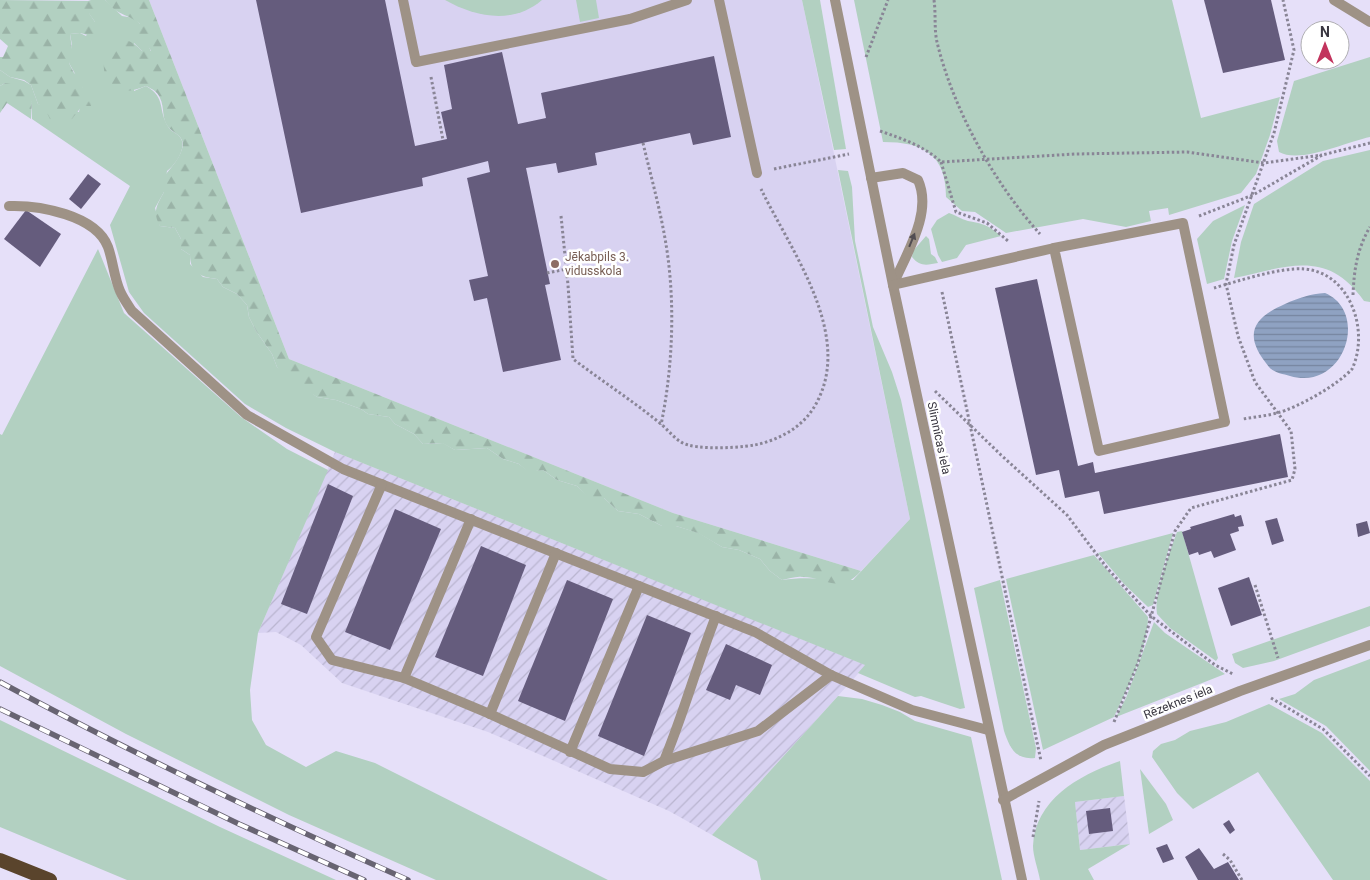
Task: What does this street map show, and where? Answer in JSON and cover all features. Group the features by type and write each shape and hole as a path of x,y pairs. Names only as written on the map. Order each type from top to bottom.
{"highway":[{"path":"0,860 50,880"}],"street":[{"path":"403,0 416,62 630,19 687,0"},
{"path":"719,0 757,173"},
{"name":"Slimnīcas iela","path":"835,0 893,285 1003,800 1022,880"},
{"path":"1334,0 1370,22"},
{"path":"871,178 903,173 918,180 922,188 923,205 919,222 893,285"},
{"path":"9,206 31,205 52,210 70,216 100,233 108,246 120,292 132,311 248,415 344,468 755,632 831,675 912,710 988,730"},
{"path":"893,285 1054,248 1183,223 1225,422 1099,451 1054,248"},
{"path":"382,484 316,637 332,660 404,678 490,714 610,769 643,772 664,761 758,731 831,675"},
{"path":"404,678 471,519"},
{"path":"490,714 556,553"},
{"path":"570,752 639,586"},
{"path":"664,761 677,730 695,668 716,616"},
{"name":"Rēzeknes iela","path":"1003,800 1104,745 1284,675 1370,645"}],"path":[{"path":"852,90 888,0"},
{"path":"934,0 937,41 963,118 987,160 1027,219 1054,248"},
{"path":"1104,745 1138,663 1175,531 1192,508 1292,480 1295,469 1292,431 1254,382 1238,336 1226,284 1234,245 1274,133 1294,50 1282,0"},
{"path":"427,59 442,140"},
{"path":"862,134 880,130 925,149 941,162 956,212 987,223 1023,255"},
{"path":"643,143 662,220 671,293 668,380 661,425"},
{"path":"941,162 1074,154 1187,152 1264,163 1322,155 1370,143"},
{"path":"561,216 567,269 573,359 661,425 682,444 720,448 755,446 778,439 799,425 812,412 822,393 829,363 824,331 813,294 796,253 761,190 757,173 850,154"},
{"path":"1183,223 1253,196 1322,155"},
{"path":"1353,296 1354,272 1358,253 1370,227"},
{"path":"547,273 567,269"},
{"path":"1198,292 1226,284 1302,269 1316,270 1332,277 1353,296 1356,302"},
{"path":"938,275 1044,778 1032,839"},
{"path":"1225,422 1279,413 1309,399 1344,377 1352,370 1363,352"},
{"path":"911,368 1067,515 1107,568 1151,616 1215,665 1234,674"},
{"path":"1255,585 1284,675"},
{"path":"1223,854 1230,860 1242,880"}],"shaded area":[{"name":"Jēkabpils 3. vidusskola","path":"149,0 802,0 910,519 861,571 673,513 289,359"},
{"path":"335,452 866,665 712,835 669,811 488,732 342,683 301,645 276,632 258,633"},
{"path":"1124,796 1130,844 1080,850 1075,802"}],"green space":[{"path":"0,0 91,1 95,8 89,13 95,22 97,32 92,36 80,33 70,34 73,57 69,63 74,73 82,78 83,88 91,95 93,100 91,106 82,106 72,119 63,121 50,119 44,107 38,104 31,85 24,80 10,77 0,70 0,57 3,57 8,46 0,39"},
{"path":"88,0 105,0 122,16 134,18 141,25 151,52 142,51 134,43 134,91 146,86 157,95 165,122 182,141 183,145 180,154 173,166 167,171 164,192 155,208 160,226 175,228 181,239 181,249 190,255 190,264 203,277 217,279 223,287 237,294 247,305 249,317 272,354 277,367 317,397 336,400 361,409 368,414 389,417 395,424 414,434 423,444 443,443 455,450 487,448 503,459 519,464 528,471 543,470 557,480 577,486 589,498 604,498 618,511 639,514 662,526 676,526 699,533 722,547 739,550 760,559 770,571 782,580 809,578 853,580 910,519 838,170 848,171 852,187 855,241 873,327 892,372 901,400 965,708 960,709 921,696 915,697 858,673 865,665 335,452 286,428 245,404 144,313 129,292 110,225 130,186 32,119 32,102 5,83 0,86 0,70 10,77 31,85 38,104 79,112 83,88 69,63 72,45 70,34 80,33 86,36 95,22 88,12 91,1"},
{"path":"105,0 149,0 289,359 673,513 861,571 853,578 839,584 800,577 782,580 770,571 760,559 739,550 722,547 698,533 676,526 662,526 639,514 618,511 604,498 588,498 577,486 557,480 543,470 528,472 519,464 503,459 487,448 455,450 442,443 423,444 414,434 395,424 389,417 368,414 361,409 336,400 317,397 285,377 256,331 249,317 247,305 237,294 223,287 217,279 206,277 194,270 190,255 181,249 181,239 175,228 160,226 156,217 156,209 164,192 161,181 178,158 183,145 179,136 167,125 159,96 156,92 146,86 126,91 112,86 105,75 104,62 107,49 115,41 127,40 142,51 151,51 140,37 140,24 119,12"},
{"path":"445,0 542,0 531,8 519,13 494,16 469,11"},
{"path":"576,0 596,0 599,18 580,22"},
{"path":"802,0 820,0 846,149 834,150"},
{"path":"854,0 1172,0 1201,118 1280,97 1270,135 1256,174 1241,193 1169,215 1168,208 1149,211 1151,221 1126,227 1083,219 1006,233 975,212 962,211 946,197 942,170 929,153 921,148 910,145 883,142"},
{"path":"1370,57 1370,137 1311,154 1288,155 1279,152 1277,141 1294,81 1329,70 1350,70 1350,63"},
{"path":"5,83 17,85 28,91 32,102 31,119 7,103 0,113 0,86"},
{"path":"1370,150 1370,302 1364,301 1350,284 1336,274 1321,268 1289,266 1234,278 1241,242 1254,204 1323,161"},
{"path":"1245,205 1232,241 1224,279 1207,284 1197,239 1213,221"},
{"path":"949,213 965,220 986,225 1001,236 966,245 957,258 942,262 938,255 931,229 937,220"},
{"path":"926,236 929,239 931,254 938,263 921,264 912,257 913,251"},
{"path":"98,249 124,313 241,417 287,449 328,470 258,633 250,690 252,720 266,745 306,767 336,751 375,763 608,880 436,880 289,815 126,734 0,666 0,434 2,435"},
{"path":"1182,531 1218,658 1216,661 1170,628 1157,614 1158,595 1163,573 1177,532"},
{"path":"1173,533 1153,605 1148,607 1124,584 1098,553"},
{"path":"1094,555 1148,617 1145,642 1136,668 1114,717 1043,750 1006,579"},
{"path":"1000,580 1036,748 1035,758 1023,757 1014,752 1004,731 974,588"},
{"path":"1370,606 1370,626 1274,661 1243,668 1235,663 1232,654"},
{"path":"1154,622 1165,633 1225,674 1116,717 1126,698"},
{"path":"1370,659 1370,771 1326,726 1279,699 1295,694 1314,680"},
{"path":"838,696 862,699 882,705 900,712 915,721 971,737 1002,880 761,880 757,861 712,835"},
{"path":"1269,704 1322,733 1370,781 1370,880 1333,880 1258,772 1193,809 1177,793 1152,757 1153,751 1161,744 1175,740 1190,731 1226,722"},
{"path":"0,720 220,827 336,880 127,880 0,827"},
{"path":"1120,761 1124,796 1075,802 1080,850 1130,844 1088,869 1094,880 1040,880 1033,846 1036,829 1042,815 1051,802 1076,781 1105,766"},
{"path":"1140,769 1166,804 1173,820 1149,834"}],"water":[{"path":"1325,293 1339,303 1346,316 1348,332 1345,348 1337,362 1325,372 1309,378 1290,376 1273,371 1256,347 1254,330 1258,323 1273,310 1290,302 1309,295"}],"building":[{"path":"256,0 385,0 415,146 447,139 441,112 452,109 444,65 502,52 518,124 546,118 541,93 714,56 731,137 693,145 690,133 595,153 597,165 558,173 556,163 526,168 550,284 545,285 561,360 503,372 487,298 474,301 469,280 488,276 467,178 490,172 488,161 422,178 423,186 301,213"},
{"path":"1204,0 1271,0 1285,60 1223,73"},
{"path":"88,174 101,184 81,209 69,199"},
{"path":"26,210 61,234 40,267 4,239"},
{"path":"1037,279 1078,466 1093,462 1095,473 1280,434 1288,477 1104,514 1099,491 1065,498 1059,470 1036,475 995,288"},
{"path":"328,484 353,496 307,614 281,604"},
{"path":"395,509 441,529 390,650 345,632"},
{"path":"1234,514 1235,517 1241,515 1244,526 1238,527 1239,531 1230,534 1236,550 1214,558 1211,551 1199,555 1198,552 1189,555 1182,532 1191,529 1190,527"},
{"path":"1277,518 1284,541 1272,545 1265,521"},
{"path":"1367,521 1370,533 1358,537 1356,524"},
{"path":"481,546 526,565 483,676 435,657"},
{"path":"1249,577 1262,615 1231,626 1218,588"},
{"path":"567,580 613,599 565,721 518,701"},
{"path":"647,615 691,633 644,756 598,736"},
{"path":"726,644 772,665 760,695 736,685 730,700 706,690"},
{"path":"1110,808 1113,831 1089,834 1086,811"},
{"path":"1229,820 1235,830 1230,834 1223,824"},
{"path":"1167,844 1174,859 1163,863 1156,848"},
{"path":"1199,848 1214,869 1228,862 1239,880 1198,880 1185,857"}],"railway":[{"path":"0,682 100,735 202,785 408,880"},
{"path":"0,709 239,824 364,880"}],"place":[{"name":"Jēkabpils 3. vidusskola","path":"555,264"}]}
